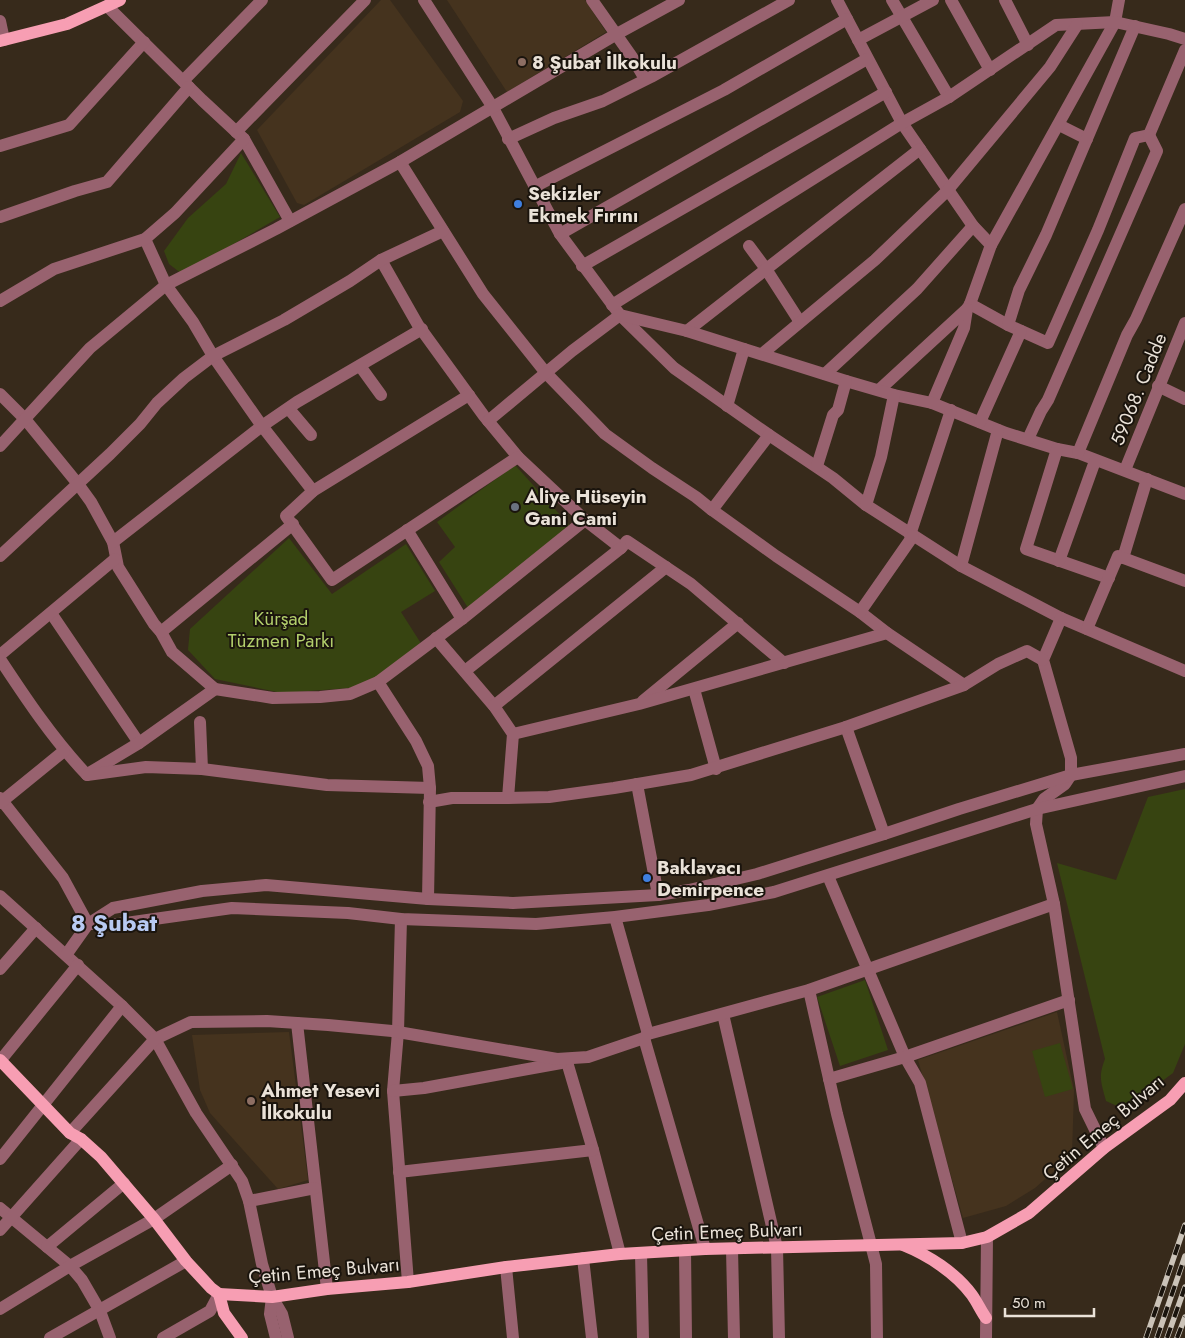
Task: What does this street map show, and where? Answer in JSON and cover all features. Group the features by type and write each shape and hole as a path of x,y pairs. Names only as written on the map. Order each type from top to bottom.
{"main road":[{"path":"2,40 67,24 120,0"},
{"path":"0,1061 75,1136 101,1157 124,1183 186,1261 219,1294 224,1314 242,1338"},
{"name":"Çetin Emeç Bulvarı","path":"219,1294 272,1297 328,1289 408,1282 506,1267 620,1254 704,1249 962,1243 987,1237 1029,1213 1104,1148 1170,1100 1185,1083"},
{"path":"898,1244 916,1250 933,1260 956,1278 972,1294 986,1318"}],"street":[{"path":"0,217 107,182 186,84 262,0"},
{"path":"0,301 54,269 145,239 175,213 240,135 365,0"},
{"path":"424,0 492,106 560,234 616,310 674,368 769,436 817,466 866,505 961,566 1061,618 1185,670"},
{"path":"592,0 632,57 645,80"},
{"path":"0,446 90,348 166,285 400,162 492,106 679,0"},
{"path":"508,139 554,118 603,101 645,80 789,0"},
{"path":"836,0 902,123 947,191 973,226 991,245"},
{"path":"892,0 948,97"},
{"path":"858,40 933,0"},
{"path":"950,0 990,70"},
{"path":"1005,0 1028,45"},
{"path":"932,403 964,328 969,306 991,245 1115,22 1120,0"},
{"path":"108,6 240,135 290,221"},
{"path":"534,188 724,90 847,19"},
{"path":"0,21 2,40"},
{"path":"488,421 546,373 616,310 902,123 990,70 1056,25 1115,22 1185,39"},
{"path":"762,354 875,260 947,191 1050,67 1076,25"},
{"path":"1008,326 1019,290 1046,235 1135,26"},
{"path":"0,146 69,125 144,42"},
{"path":"1148,135 1185,50"},
{"path":"560,234 867,59"},
{"path":"582,266 886,92"},
{"path":"1059,125 1087,139"},
{"path":"969,306 1008,326 1048,343 1098,230 1135,138 1148,135"},
{"path":"1028,439 1052,391 1157,151 1148,135"},
{"path":"687,331 920,149"},
{"path":"400,162 483,294 546,373 605,434 696,497 776,556 964,685"},
{"path":"1078,453 1124,343 1184,214"},
{"path":"825,374 918,289 973,226"},
{"path":"0,556 140,424 157,403 184,378 213,356 284,320 350,281 381,260 443,231"},
{"path":"145,239 166,285 193,322 213,356 262,426 313,491"},
{"path":"749,246 800,322"},
{"path":"381,260 418,326 488,421 518,457 585,520 621,548"},
{"path":"879,390 969,306"},
{"path":"616,310 846,381 894,395 932,403 998,430 1057,449 1078,453 1185,494"},
{"path":"113,542 262,426 297,402 422,329"},
{"name":"59068. Cadde","path":"1125,470 1158,386 1184,330"},
{"path":"980,422 1021,331"},
{"path":"727,406 744,349"},
{"path":"360,366 381,395"},
{"path":"817,466 833,415 838,410 846,381"},
{"path":"1158,386 1185,399"},
{"path":"0,394 26,419 78,484 113,542 118,567 172,652 215,690 272,698 320,697 350,694 378,682 462,619 585,520"},
{"path":"469,395 313,491 286,516 332,580 518,457"},
{"path":"866,505 883,450 894,395"},
{"path":"289,409 311,434"},
{"path":"860,612 912,535 951,410"},
{"path":"961,566 998,430"},
{"path":"712,510 769,436"},
{"path":"1057,449 1026,549 1109,578"},
{"path":"1059,561 1095,461"},
{"path":"1123,558 1147,479"},
{"path":"161,632 293,524"},
{"path":"407,530 462,619"},
{"path":"465,672 621,548 627,541 691,584 784,663"},
{"path":"1087,629 1118,556 1185,581"},
{"path":"0,655 115,559"},
{"path":"494,706 666,567"},
{"path":"51,613 139,743"},
{"path":"1061,618 1042,660 1071,758 1071,774 1065,784 1044,799 1036,809 1036,824 1054,904 1085,1109 1104,1148"},
{"path":"638,704 738,623"},
{"path":"513,734 694,689 887,633"},
{"path":"436,638 494,706 513,734 508,798"},
{"path":"429,802 452,798 549,797 691,775 716,769 846,727 964,685 998,664 1027,651 1042,660"},
{"path":"0,659 36,714 64,751 87,774"},
{"path":"378,682 416,741 428,766 430,788 428,899"},
{"path":"694,689 716,769"},
{"path":"87,774 139,743 215,690"},
{"path":"200,722 202,769"},
{"path":"846,727 884,834"},
{"path":"64,751 1,801 63,878 88,924"},
{"path":"66,955 88,924 113,908 202,891 266,885 428,899 513,903 658,895 689,890 757,874 1071,774 1185,754"},
{"path":"87,774 146,766 202,769 327,785 430,788"},
{"path":"88,924 119,924 232,908 348,913 401,919 536,924 615,917 708,905 774,892 1036,809 1185,776"},
{"path":"637,784 658,895"},
{"path":"828,876 905,1057 920,1083 962,1243"},
{"path":"0,896 78,965 155,1039 196,1113 242,1181 249,1201 262,1264 272,1297 282,1314 288,1338"},
{"path":"393,1091 424,1088 588,1057 646,1036 809,990 1054,904"},
{"path":"615,917 704,1249"},
{"path":"401,919 398,1032 393,1091 408,1282"},
{"path":"0,969 36,928"},
{"path":"0,1061 78,965"},
{"path":"809,990 829,1079 876,1264 877,1338"},
{"path":"829,1079 905,1057 1069,1000"},
{"path":"0,1159 122,1006"},
{"path":"723,1014 777,1248 779,1338"},
{"path":"0,1230 155,1039 191,1022 267,1021 297,1023 398,1032 557,1059 588,1057"},
{"path":"297,1023 328,1289"},
{"path":"567,1062 593,1150 620,1254"},
{"path":"399,1172 593,1150"},
{"path":"0,1308 154,1219 232,1165"},
{"path":"47,1247 124,1183"},
{"path":"249,1201 315,1188"},
{"path":"0,1208 70,1266 82,1280 100,1311 110,1338"},
{"path":"986,1338 987,1237"},
{"path":"732,1249 734,1338"},
{"path":"685,1250 686,1338"},
{"path":"641,1254 644,1338"},
{"path":"583,1258 592,1338"},
{"path":"50,1338 186,1261"},
{"path":"506,1267 512,1338"},
{"path":"163,1338 210,1311 219,1294"},
{"path":"272,1297 270,1314 276,1338"}],"shaded area":[{"path":"381,0 390,0 463,101 460,112 304,205 297,203 257,130"},
{"name":"8 Şubat İlkokulu","path":"447,0 585,0 606,32 507,92"},
{"path":"1057,1012 1074,1090 1072,1155 1035,1188 1006,1206 963,1218 918,1060"},
{"name":"Ahmet Yesevi İlkokulu","path":"289,1032 308,1180 278,1189 210,1113 200,1090 192,1035"}],"green space":[{"path":"241,153 280,217 182,274 169,264 164,251 188,218 226,184"},
{"path":"515,465 572,528 470,611 439,562 455,547 437,522"},
{"name":"Kürşad Tüzmen Parkı","path":"289,538 332,594 406,544 435,591 401,612 422,645 380,676 350,688 282,693 215,679 188,650 190,629"},
{"path":"1185,789 1185,1044 1173,1073 1127,1106 1117,1106 1106,1101 1103,1089 1101,1075 1105,1059 1057,863 1116,880 1148,797"},
{"path":"865,980 888,1050 840,1066 817,997"},
{"path":"1060,1043 1073,1089 1045,1097 1032,1051"}],"railway":[{"path":"1146,1338 1185,1225"},
{"path":"1157,1338 1185,1256"},
{"path":"1167,1338 1185,1287"},
{"path":"1177,1338 1185,1317"}],"place":[{"name":"8 Şubat İlkokulu","path":"522,62"},
{"name":"Sekizler Ekmek Fırını","path":"518,204"},
{"name":"Aliye Hüseyin Gani Cami","path":"515,507"},
{"name":"Baklavacı Demirpence","path":"647,878"},
{"name":"Ahmet Yesevi İlkokulu","path":"251,1101"}],"district":[{"name":"8 Şubat","path":"114,923"}]}
